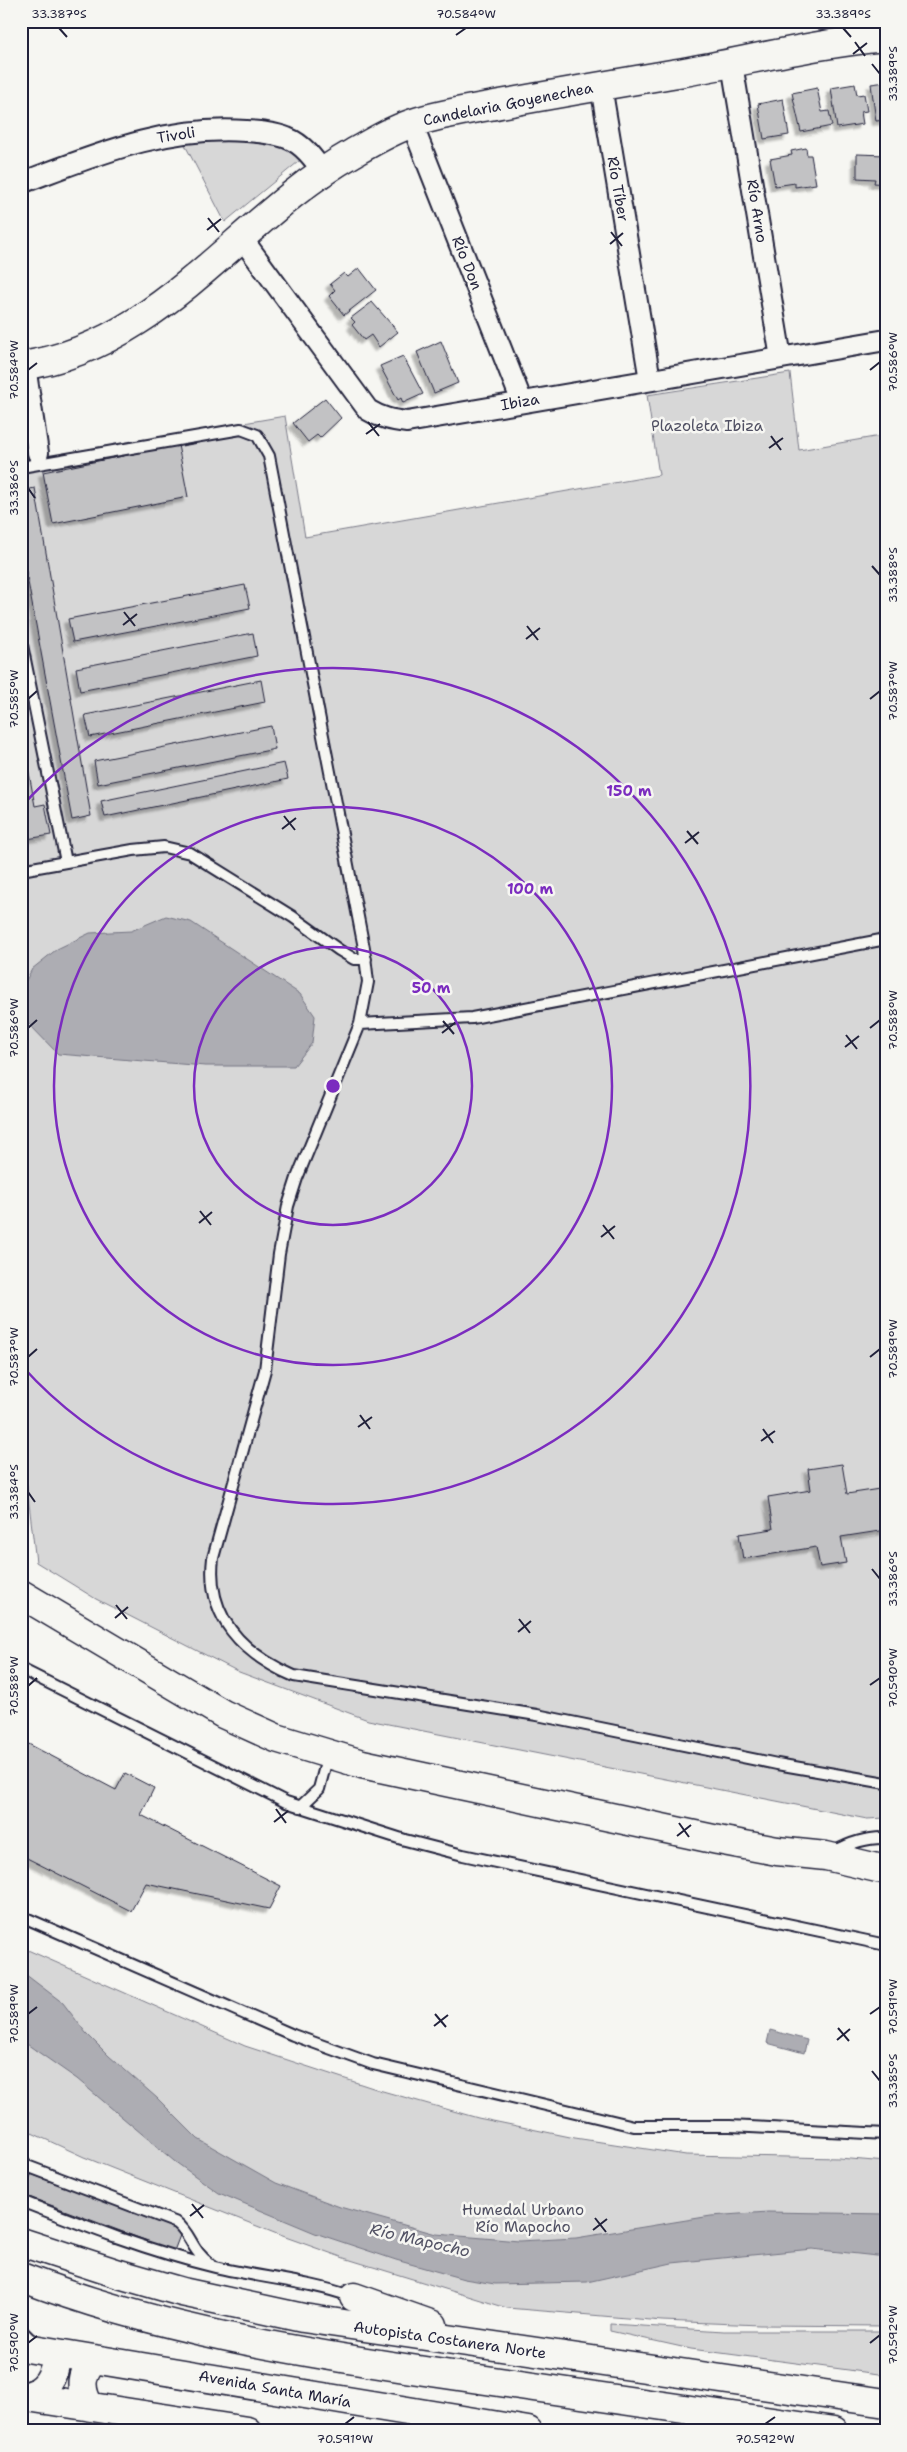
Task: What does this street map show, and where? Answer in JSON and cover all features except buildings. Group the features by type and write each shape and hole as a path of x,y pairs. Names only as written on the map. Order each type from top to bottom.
{"main road":[{"name":"Candelaria Goyenechea","path":"23,366 74,353 121,333 163,304 323,172 360,149 412,124 450,114 601,86 886,37"},
{"path":"21,1594 222,1714 276,1738 328,1755 555,1806 777,1851 826,1856 886,1870"},
{"path":"777,1851 802,1863 886,1882"},
{"name":"Autopista Costanera Norte","path":"21,2242 119,2274 240,2305 303,2318 886,2403"},
{"path":"21,2277 136,2315 247,2342 437,2373 834,2431"},
{"path":"354,2297 486,2345"},
{"path":"22,2396 37,2394 43,2390 54,2369 39,2350"},
{"name":"Avenida Santa María","path":"39,2350 528,2431"},
{"path":"90,2407 82,2390 82,2381 84,2373 94,2359"},
{"path":"22,2396 90,2407 171,2425 247,2431"}],"street":[{"name":"Río Arno","path":"732,64 781,358"},
{"name":"Río Tíber","path":"601,86 650,380"},
{"name":"Río Don","path":"412,124 522,402"},
{"name":"Tivoli","path":"21,183 87,158 171,133 224,129 264,133 288,138 302,147 323,172"},
{"name":"Ibiza","path":"241,238 368,410 380,417 407,422 886,340"},
{"path":"23,366 39,458"}],"lane":[{"path":"21,467 39,458 241,428 257,436 269,456 366,959 368,982 360,1024 297,1178 288,1206 279,1254 265,1370 213,1558 211,1575 227,1626 252,1653 275,1668 294,1676 537,1715 777,1764 886,1782"},
{"path":"21,640 66,862"},
{"path":"21,870 133,850 164,847 190,853 293,917 339,950 354,959 366,959"},
{"path":"360,1024 472,1018 886,939"},
{"path":"21,1669 204,1762 300,1808 405,1840 463,1855 886,1945"},
{"path":"300,1808 319,1790 328,1755"},
{"path":"826,1856 854,1843 886,1838"},
{"path":"21,1916 293,2035 373,2064 634,2126 730,2126 886,2134"},
{"path":"21,2185 24,2163 177,2222 182,2227 193,2248 215,2267"},
{"path":"21,2201 142,2245 215,2267 323,2287 354,2297"},
{"path":"21,2330 39,2350"}],"green space":[{"path":"257,139 309,153 225,222 184,143"},
{"name":"Plazoleta Ibiza","path":"790,373 799,450 886,435 886,1818 867,1819 368,1720 239,1672 96,1599 36,1562 21,1437 21,461 285,416 305,537 659,475 647,395"},
{"name":"Humedal Urbano Río Mapocho","path":"21,1947 245,2046 379,2090 478,2118 575,2138 686,2155 839,2158 886,2162 886,2326 760,2325 662,2321 507,2308 344,2258 277,2234 84,2157 21,2128"},
{"path":"610,2324 724,2331 886,2331 886,2375 691,2349 610,2331"}],"water":[{"path":"166,916 191,922 300,994 315,1016 312,1043 294,1066 205,1066 58,1054 28,1023 21,1003 21,990 32,969 57,949 90,933 131,931"},
{"name":"Río Mapocho","path":"21,1971 63,2003 86,2033 157,2098 198,2139 276,2183 340,2207 436,2234 519,2241 576,2238 711,2216 768,2212 886,2214 886,2257 812,2249 672,2263 587,2282 495,2284 464,2279 396,2260 315,2233 219,2193 174,2161 77,2079 21,2040"},
{"path":"770,2030 807,2040 804,2053 767,2043"}]}
